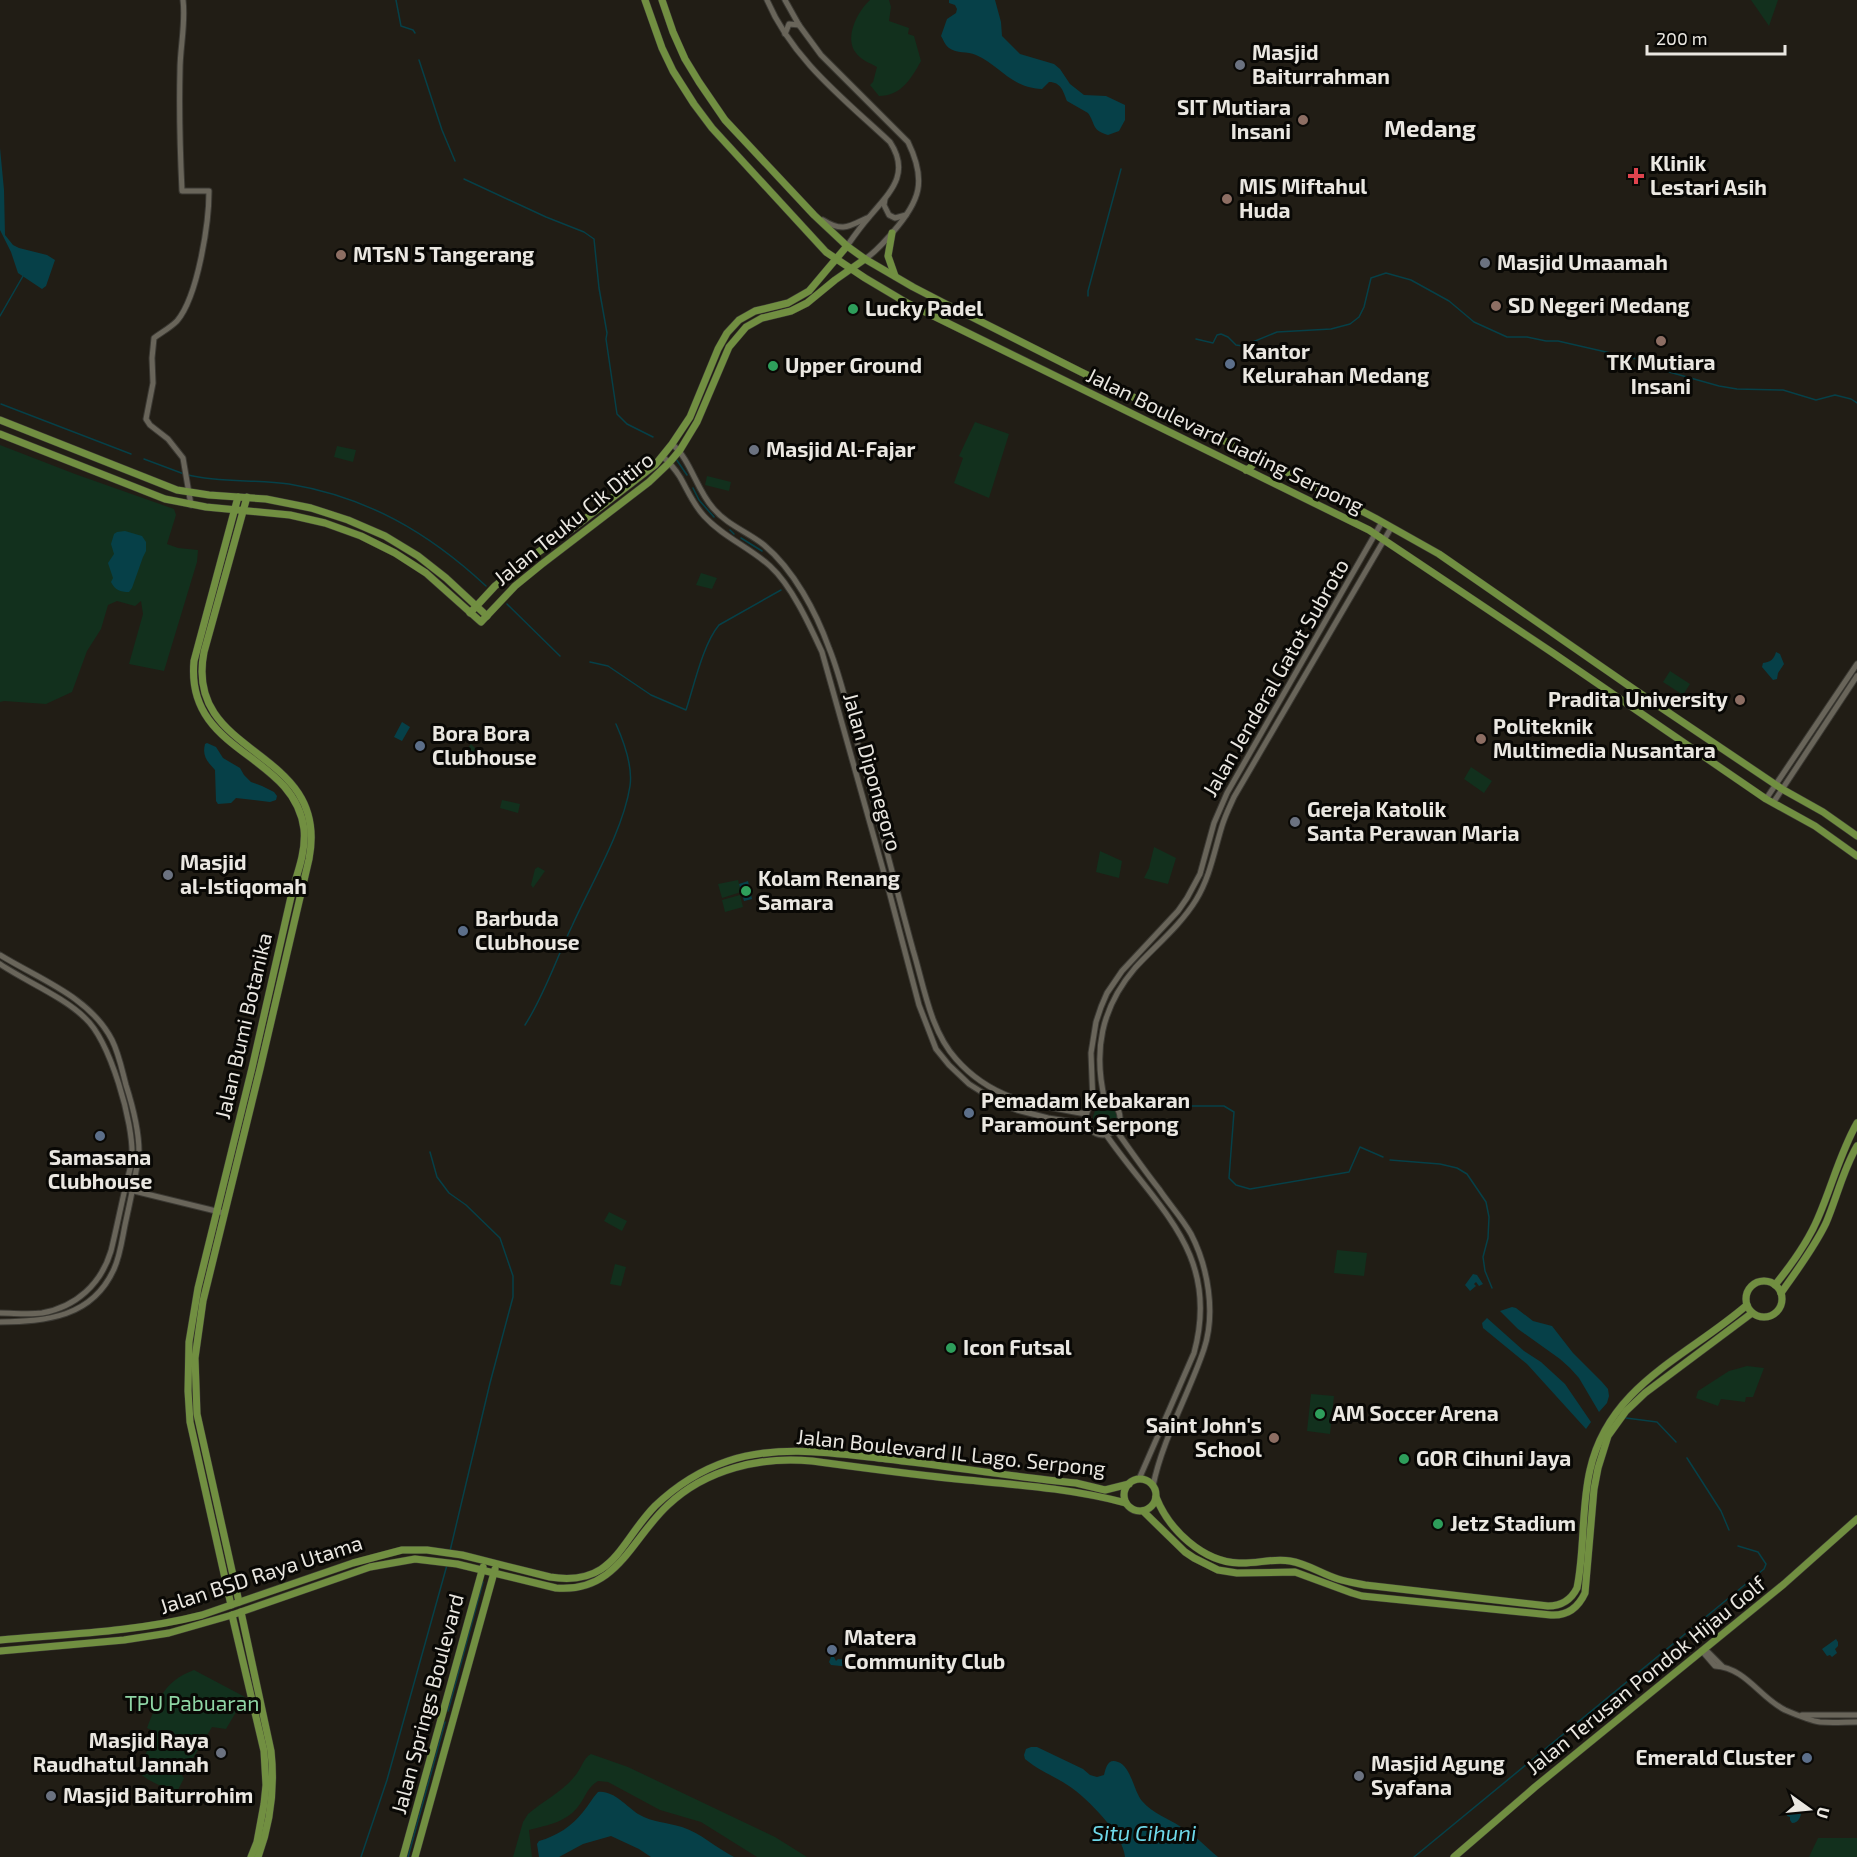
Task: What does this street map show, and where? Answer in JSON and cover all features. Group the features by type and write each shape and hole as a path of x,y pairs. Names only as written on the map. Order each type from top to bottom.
{"main road":[{"name":"Jalan Boulevard Gading Serpong","path":"645,0 662,48 673,71 694,104 724,142 826,252 907,303 1369,530 1766,799 1815,826 1857,856"},
{"name":"Jalan Boulevard Gading Serpong","path":"662,0 685,59 725,120 814,215 847,246 896,277 1081,372 1254,455 1439,554 1635,690 1779,787 1823,812 1857,836"},
{"path":"712,128 719,129 725,120"},
{"path":"724,142 728,133 735,132"},
{"path":"892,233 888,256 896,277"},
{"name":"Jalan Teuku Cik Ditiro","path":"847,246 809,291 788,303 755,311 739,320 727,333 718,349 690,417 662,456 642,476 534,555 486,595 470,613 481,622 515,586 649,482 669,463 680,450 702,413 729,347 736,337 753,322 791,311 807,303 866,259"},
{"path":"788,303 791,311"},
{"path":"1054,375 1061,374 1063,363"},
{"path":"1073,384 1070,379 1071,375 1074,372 1081,372"},
{"path":"0,420 172,489 247,497 311,508 348,520 385,536 418,556 447,578 487,616"},
{"path":"9,438 14,426"},
{"path":"0,434 165,499 191,505 272,512 309,519 343,529 395,553 426,573 470,613"},
{"path":"1246,470 1254,463 1254,455"},
{"path":"1263,477 1263,468 1269,463"},
{"name":"Jalan Bumi Botanika","path":"231,1605 194,1439 187,1367 191,1317 260,1069 309,859 311,836 305,806 295,787 282,773 220,734 207,720 197,700 193,677 194,661 238,497"},
{"name":"Jalan Bumi Botanika","path":"220,1212 293,888 302,860 304,836 300,812 291,794 216,718 208,705 201,676 204,652 247,497"},
{"path":"506,578 515,586"},
{"path":"252,1068 260,1069"},
{"path":"1775,1285 1795,1259 1818,1218 1838,1161 1857,1123"},
{"path":"1781,1293 1775,1285 1763,1281 1753,1284 1747,1293 1747,1305 1752,1313 1762,1317 1775,1313 1781,1304 1781,1293 1807,1257 1826,1222 1857,1146"},
{"path":"1747,1305 1647,1379 1614,1415 1596,1447 1590,1472 1577,1588 1566,1602 1554,1606 1420,1592 1338,1579 1293,1561 1238,1563 1210,1557 1173,1527 1161,1509 1153,1486 1147,1480 1139,1479 1128,1484 1124,1495 1126,1503 1135,1510 1143,1511 1185,1552 1218,1570 1237,1573 1295,1572 1352,1593 1376,1598 1557,1616 1568,1613 1579,1604 1585,1593 1594,1489 1608,1436 1626,1411 1645,1392 1752,1313"},
{"name":"Jalan Bumi Botanika","path":"192,1404 239,1602"},
{"name":"Jalan Boulevard IL Lago. Serpong","path":"459,1554 565,1580 595,1574 607,1566 648,1514 697,1475 728,1461 782,1450 868,1457 1076,1483 1105,1490 1128,1484"},
{"name":"Jalan Boulevard IL Lago. Serpong","path":"457,1564 556,1588 573,1589 592,1584 614,1570 682,1488 739,1466 765,1461 796,1460 1016,1485 1098,1496 1126,1503"},
{"path":"1016,1485 1017,1476"},
{"path":"1143,1511 1153,1505 1156,1497"},
{"name":"Jalan Terusan Pondok Hijau Golf","path":"1454,1857 1535,1787 1784,1584 1857,1519"},
{"name":"Jalan BSD Raya Utama","path":"0,1640 152,1626 202,1615 383,1554 414,1550 459,1554"},
{"name":"Jalan BSD Raya Utama","path":"0,1651 148,1637 232,1616 370,1567 416,1559 457,1564"},
{"name":"Jalan Springs Boulevard","path":"403,1857 485,1561"},
{"name":"Jalan Springs Boulevard","path":"415,1857 497,1563"},
{"path":"1420,1592 1420,1601"},
{"path":"241,1612 262,1727 264,1751 265,1795 261,1824 251,1857"},
{"path":"232,1616 262,1727 271,1751 273,1787 268,1825 258,1857"},
{"path":"442,1715 453,1718"}],"street":[{"path":"183,0 179,141 182,191 209,191 209,208 194,282 187,303 176,321 154,338 153,383 146,419 183,458 191,505"},
{"path":"766,0 784,34 811,67 890,142 896,151 899,164 897,178 891,192 847,246"},
{"path":"785,0 799,25 821,55 908,142 915,156 919,177 914,205 892,233 866,259"},
{"path":"784,34 789,24 799,25"},
{"path":"886,199 884,206 889,215 895,218 908,214"},
{"path":"814,215 832,226 844,228 869,217"},
{"name":"Jalan Diponegoro","path":"672,444 680,450 707,501 722,518 765,546 791,573 817,618 830,649 938,1033 956,1059 980,1081 1004,1095 1029,1103 1086,1114"},
{"name":"Jalan Diponegoro","path":"662,456 669,463 696,507 712,525 768,564 781,579 809,622 822,652 919,1005 936,1049 969,1084 999,1103 1048,1118 1086,1124"},
{"path":"684,486 690,479 696,481"},
{"name":"Jalan Jenderal Gatot Subroto","path":"1093,1104 1091,1053 1096,1022 1107,993 1122,971 1188,898 1200,874 1214,823 1227,793 1382,522"},
{"name":"Jalan Jenderal Gatot Subroto","path":"1106,1101 1100,1081 1099,1046 1102,1030 1113,1003 1126,980 1194,904 1208,876 1222,826 1234,797 1391,528"},
{"path":"757,556 763,553 765,546"},
{"path":"822,652 830,649"},
{"path":"1773,803 1779,787 1857,663"},
{"path":"1766,799 1779,787 1857,676"},
{"path":"870,820 879,818"},
{"path":"889,891 897,889"},
{"path":"0,955 76,999 101,1024 113,1042 135,1114 139,1138 138,1166 118,1258 103,1288 80,1307 59,1317 34,1322 0,1322"},
{"path":"0,964 79,1013 96,1031 105,1045 114,1069 130,1129 132,1159 107,1264 92,1287 71,1303 57,1309 33,1314 0,1314"},
{"path":"919,1005 928,1002"},
{"path":"949,1065 956,1059"},
{"path":"1106,1101 1117,1108 1120,1122 1116,1130 1107,1136 1098,1136 1086,1124 1086,1114 1093,1104 1106,1101"},
{"path":"1116,1130 1191,1235 1200,1255 1208,1287 1208,1330 1205,1347 1160,1458 1153,1486"},
{"path":"1107,1136 1180,1234 1193,1263 1202,1307 1199,1337 1194,1353 1139,1479"},
{"path":"125,1189 220,1212"},
{"path":"1199,1288 1208,1287"},
{"path":"1175,1400 1183,1404"},
{"path":"1704,1650 1719,1666 1741,1674 1785,1710 1820,1722 1857,1722"},
{"path":"1801,1715 1857,1714"}],"green space":[{"path":"870,0 889,0 891,7 889,21 909,28 908,34 914,36 921,61 899,90 887,95 879,96 870,85 877,67 858,55 851,40 857,18"},
{"path":"1751,0 1778,0 1769,26"},
{"path":"975,422 1009,434 989,498 954,483 963,458 959,456"},
{"path":"0,445 174,509 176,515 167,544 178,548 198,550 197,562 164,671 129,664 143,614 141,601 135,606 117,601 108,605 101,629 87,651 72,692 46,704 0,702"},
{"path":"337,446 356,450 353,462 334,457"},
{"path":"707,476 731,482 729,491 705,485"},
{"path":"701,573 717,578 712,589 696,585"},
{"path":"1670,671 1690,684 1683,695 1663,682"},
{"path":"471,744 481,754 480,757 478,755 473,760 466,757 463,762 459,759 469,750 467,749"},
{"path":"1471,767 1492,781 1484,793 1464,779"},
{"path":"502,800 520,804 518,813 500,808"},
{"path":"1154,847 1176,858 1168,884 1144,878"},
{"path":"1100,851 1122,861 1119,878 1096,872"},
{"path":"538,867 545,871 533,888 531,885 535,869"},
{"path":"738,880 741,892 722,898 718,884"},
{"path":"740,895 743,907 725,912 722,900"},
{"path":"1105,1106 1110,1107 1116,1113 1116,1123 1110,1129 1105,1130 1100,1129 1094,1123 1093,1118 1094,1113 1100,1107"},
{"path":"609,1212 627,1221 622,1231 604,1221"},
{"path":"1337,1250 1367,1253 1364,1276 1334,1273"},
{"path":"615,1264 626,1267 621,1286 610,1284"},
{"path":"1747,1366 1764,1368 1753,1397 1746,1397 1745,1402 1721,1399 1718,1406 1696,1398 1698,1391 1729,1371"},
{"name":"AM Soccer Arena","path":"1311,1394 1334,1396 1330,1434 1307,1431"},
{"name":"TPU Pabuaran","path":"194,1670 245,1697 226,1729 212,1727 182,1776 184,1778 176,1794 137,1772 156,1732 147,1728 159,1700 176,1680"},
{"path":"591,1754 628,1767 775,1837 807,1857 757,1857 701,1822 660,1810 608,1782 598,1781 589,1789 570,1815 557,1822 529,1830 532,1857 513,1857 523,1822 528,1814 569,1782"},
{"path":"1818,1838 1857,1838 1857,1857 1809,1857"}],"water":[{"path":"949,0 995,0 1002,36 1020,54 1054,64 1070,84 1084,95 1106,96 1125,105 1125,120 1119,131 1108,135 1099,131 1088,113 1067,101 1061,88 1056,84 1049,82 1042,89 1022,85 976,55 949,48 941,36 947,19 956,13 957,9 955,5 949,3"},
{"path":"0,148 5,235 13,245 19,248 47,255 55,260 46,286 42,289 18,273 0,230"},
{"path":"125,531 142,536 146,542 146,551 129,592 118,590 113,585 108,563 114,554 111,544 114,534"},
{"path":"1776,652 1780,654 1784,664 1777,679 1773,680 1762,667 1763,663 1770,661"},
{"path":"402,722 410,727 402,741 394,737"},
{"path":"207,743 216,747 223,758 240,768 251,782 274,792 277,796 276,800 270,802 236,798 231,803 218,804 215,770 205,755 204,748"},
{"name":"Kolam Renang Samara","path":"748,881 752,899 744,901 739,884"},
{"path":"1473,1274 1477,1275 1483,1284 1479,1286 1476,1282 1474,1284 1476,1286 1470,1291 1465,1285"},
{"path":"1512,1307 1533,1321 1552,1326 1573,1353 1608,1389 1607,1403 1599,1412 1579,1378 1570,1368 1518,1329 1500,1311"},
{"path":"1487,1318 1565,1384 1591,1422 1586,1429 1527,1364 1483,1328 1482,1323"},
{"path":"1836,1639 1837,1653 1832,1657 1827,1656 1822,1649"},
{"path":"831,1657 834,1657 836,1661 838,1659 849,1660 852,1665 851,1667 831,1665 829,1662"},
{"name":"Situ Cihuni","path":"1037,1747 1097,1777 1104,1775 1110,1762 1115,1761 1122,1764 1139,1797 1146,1805 1191,1834 1218,1857 1125,1857 1123,1848 1112,1828 1085,1799 1069,1786 1025,1759 1026,1749"},
{"path":"598,1792 609,1793 644,1817 689,1830 734,1857 651,1857 611,1836 583,1844 559,1857 539,1857 537,1844 539,1841 569,1826"},
{"path":"1798,1806 1801,1809 1800,1816 1796,1822 1792,1823 1790,1817 1787,1816 1787,1811"}],"waterway":[{"path":"396,0 401,26 415,33"},
{"path":"419,60 442,130 455,161"},
{"path":"1088,296 1121,169"},
{"path":"464,179 584,232 594,239 617,414 627,424 653,437"},
{"path":"1196,339 1213,343 1217,335 1221,334 1236,345 1243,346 1277,332 1331,329 1350,324 1359,317 1364,307 1371,278 1386,273 1411,280 1449,301 1474,322 1507,337 1558,341 1641,360 1662,370 1719,386 1737,389 1783,390 1816,400 1835,395 1857,403"},
{"path":"0,316 23,276"},
{"path":"1,404 131,454"},
{"path":"144,459 184,474"},
{"path":"676,459 687,475"},
{"path":"188,475 289,484 345,498 419,533 486,586"},
{"path":"693,488 699,500 714,517"},
{"path":"730,530 734,534"},
{"path":"741,538 762,551"},
{"path":"590,662 608,666 651,695 686,710 708,643 719,625 781,590"},
{"path":"507,604 560,656"},
{"path":"525,1025 539,1001 621,821 631,778 625,746 616,724"},
{"path":"1128,1103 1142,1106 1224,1106 1234,1112 1229,1178 1236,1185 1250,1189 1349,1172 1360,1147 1383,1157"},
{"path":"430,1152 437,1177 449,1193 466,1205 500,1238 513,1276 513,1297 450,1551"},
{"path":"1390,1160 1440,1164 1457,1168 1467,1174 1486,1202 1489,1217 1488,1238 1483,1257 1485,1271 1492,1288"},
{"path":"1626,1418 1657,1422 1676,1442"},
{"path":"1687,1458 1721,1511 1729,1530"},
{"path":"1414,1857 1764,1569 1766,1564 1758,1552 1738,1546"},
{"path":"361,1857 387,1780 447,1565"},
{"path":"448,1711 483,1582"},
{"path":"408,1857 445,1722"}],"place":[{"name":"Masjid Baiturrahman","path":"1240,65"},
{"name":"SIT Mutiara Insani","path":"1303,120"},
{"name":"Klinik Lestari Asih","path":"1636,176"},
{"name":"MIS Miftahul Huda","path":"1227,199"},
{"name":"MTsN 5 Tangerang","path":"341,255"},
{"name":"Masjid Umaamah","path":"1485,263"},
{"name":"SD Negeri Medang","path":"1496,306"},
{"name":"Lucky Padel","path":"853,309"},
{"name":"TK Mutiara Insani","path":"1661,341"},
{"name":"Kantor Kelurahan Medang","path":"1230,364"},
{"name":"Upper Ground","path":"773,366"},
{"name":"Masjid Al-Fajar","path":"754,450"},
{"name":"Pradita University","path":"1740,700"},
{"name":"Politeknik Multimedia Nusantara","path":"1481,739"},
{"name":"Bora Bora Clubhouse","path":"420,746"},
{"name":"Gereja Katolik Santa Perawan Maria","path":"1295,822"},
{"name":"Masjid al-Istiqomah","path":"168,875"},
{"name":"Kolam Renang Samara","path":"746,891"},
{"name":"Barbuda Clubhouse","path":"463,931"},
{"name":"Pemadam Kebakaran Paramount Serpong","path":"969,1113"},
{"name":"Samasana Clubhouse","path":"100,1136"},
{"name":"Icon Futsal","path":"951,1348"},
{"name":"AM Soccer Arena","path":"1320,1414"},
{"name":"Saint John's School","path":"1274,1438"},
{"name":"GOR Cihuni Jaya","path":"1404,1459"},
{"name":"Jetz Stadium","path":"1438,1524"},
{"name":"Matera Community Club","path":"832,1650"},
{"name":"Masjid Raya Raudhatul Jannah","path":"221,1753"},
{"name":"Emerald Cluster","path":"1807,1758"},
{"name":"Masjid Agung Syafana","path":"1359,1776"},
{"name":"Masjid Baiturrohim","path":"51,1796"}],"district":[{"name":"Medang","path":"1430,129"}]}
